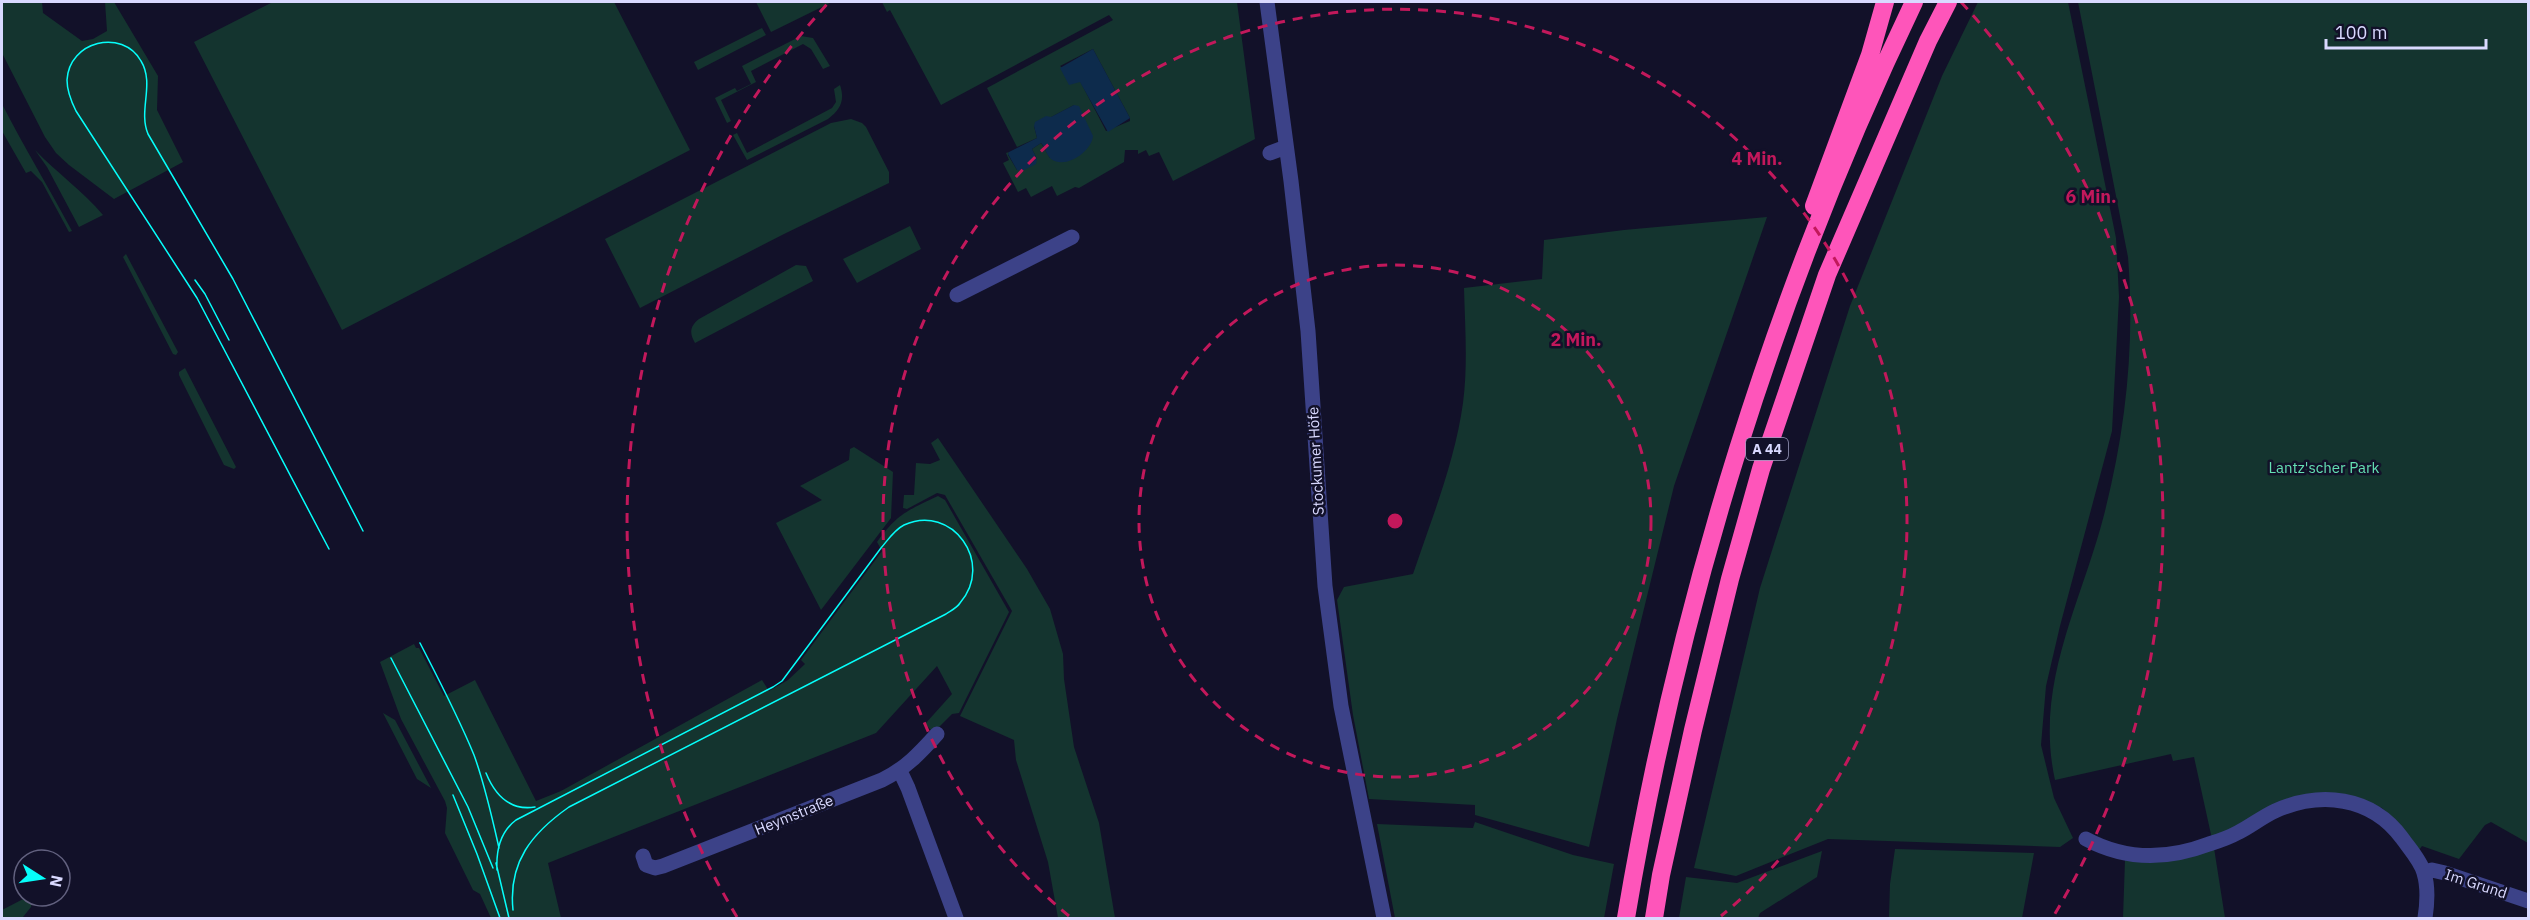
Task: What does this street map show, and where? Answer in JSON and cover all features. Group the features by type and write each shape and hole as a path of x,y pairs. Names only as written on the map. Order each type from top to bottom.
{"highway":[{"path":"1802,263 1813,208 1870,55 1885,2"},
{"name":"A 44","path":"1626,918 1666,717 1702,572 1766,360 1802,263 1888,55 1914,2"},
{"name":"A 44","path":"1654,918 1661,875 1702,695 1730,579 1764,458 1827,275 1928,41 1948,2"}],"street":[{"name":"Stockumer Höfe","path":"1267,2 1308,331 1326,597 1341,706 1384,918"},
{"path":"1270,153 1286,147"},
{"path":"957,295 1072,237"},
{"name":"Heymstraße","path":"643,856 646,865 655,868 663,866 900,771 937,734"},
{"path":"900,771 956,918"},
{"path":"2086,838 2122,854 2143,856 2169,854 2207,845 2239,832 2274,811 2307,802 2336,799 2367,807 2380,815 2396,830 2424,872 2425,918"},
{"name":"Im Grund","path":"2424,872 2432,870 2445,873 2529,901"}],"green space":[{"path":"2,2 42,2 43,13 82,41 93,39 107,31 105,2 114,2 158,76 157,110 183,162 114,199 69,165 56,153 45,137 2,53"},
{"path":"273,2 614,2 690,150 342,330 194,42"},
{"path":"756,2 832,2 771,32"},
{"path":"882,2 1237,2 1255,139 1173,181 1159,152 1149,156 1146,150 1138,154 1138,150 1125,150 1124,162 1079,188 1075,187 1057,196 1052,186 1031,197 1026,188 1018,192 1003,163 1009,160 1006,153 1009,152 1008,155 1017,170 1037,159 1032,149 1041,143 1050,158 1074,105 1034,126 1037,138 1017,147 987,88 1113,20 1109,15 941,105 890,10 887,12","holes":["1093,49 1130,121 1106,131 1080,81 1060,66"]},
{"path":"1978,2 2068,2 2116,238 2119,297 2112,431 2046,686 2041,745 2054,798 2073,838 2060,847 1828,839 1736,876 1694,868 1760,588 1850,306 1942,76"},
{"name":"Lantz'scher Park","path":"2078,2 2528,2 2528,843 2491,822 2485,825 2459,859 2422,846 2419,850 2382,808 2358,798 2335,793 2212,839 2194,757 2173,761 2171,754 2055,780 2050,745 2055,677 2112,483 2127,386 2130,322 2128,257"},
{"path":"762,28 766,35 698,70 694,62"},
{"path":"801,36 813,38 830,66 823,69 811,49 803,44 751,71 756,82 721,100 731,121 727,123 715,98 735,88 737,91 751,84 742,66"},
{"path":"840,85 841,104 828,119 747,160 733,135 737,133 747,153 832,108 836,102 834,89"},
{"path":"2,104 72,231 69,232 42,182 31,171 26,173 2,131"},
{"path":"851,119 866,127 889,172 889,183 640,308 605,239 831,123"},
{"path":"35,150 103,215 79,227 47,167"},
{"path":"1767,217 1674,486 1617,719 1589,847 1475,815 1475,805 1369,799 1353,715 1337,600 1344,587 1413,574 1442,489 1463,403 1466,346 1464,288 1542,279 1544,240"},
{"path":"910,226 921,249 857,283 843,259"},
{"path":"126,254 178,352 176,355 173,354 123,257"},
{"path":"796,265 806,266 813,281 695,343 691,330 699,319"},
{"path":"185,368 236,467 234,469 224,465 179,375 179,372"},
{"path":"938,438 1027,569 1050,609 1063,654 1064,679 1074,747 1099,823 1115,918 1058,918 1048,862 1016,760 1014,740 960,716 1012,611 945,495 937,493 907,509 903,508 904,495 914,495 916,463 930,464 940,460 931,443"},
{"path":"854,447 893,472 891,518 821,610 776,523 822,500 800,486 849,460 850,449"},
{"path":"938,496 945,500 1009,612 959,713 952,714 936,730 931,730 925,724 952,694 937,666 876,733 548,863 561,918 491,918 480,894 473,890 445,833 447,808 445,801 401,719 380,662 414,644 416,648 419,648 444,696 475,680 536,801 561,791 762,680 769,691 788,680 805,664 801,660 882,551 877,542 884,532 904,514"},
{"path":"383,713 395,720 431,788 417,779"},
{"path":"1475,822 1573,855 1614,864 1604,918 1395,918 1377,824 1473,828"},
{"path":"2214,848 2225,918 2123,918 2125,860 2182,859"},
{"path":"1895,849 2034,853 2022,918 1889,918 1890,884"},
{"path":"1822,851 1817,877 1760,913 1758,918 1679,918 1686,877 1737,883"},
{"path":"12,905 12,908 30,908 23,917 2,918 2,910"}],"water":[{"path":"1093,49 1130,118 1108,132 1080,82 1069,85 1060,68"},
{"path":"1074,105 1079,106 1093,136 1092,142 1083,153 1071,161 1057,162 1050,158 1041,143 1032,149 1037,159 1036,164 1022,171 1017,170 1008,154 1037,138 1035,122 1046,116 1051,117"}],"tram line":[{"path":"329,549 197,298 74,107 67,80 70,67 86,48 110,42 132,51 141,61 147,79 145,125 148,134 233,279 363,531"},
{"path":"195,280 229,340"},
{"path":"497,870 500,842 506,830 516,820 782,681 881,548 900,527 922,520 938,522 952,529 963,541 970,555 973,571 970,587 955,608 569,807 544,827 525,850 514,877 513,910"},
{"path":"420,643 474,755 499,848"},
{"path":"391,658 468,807 493,868"},
{"path":"486,773 504,800 526,808 535,807"},
{"path":"453,795 500,918"},
{"path":"496,863 509,918"}]}
